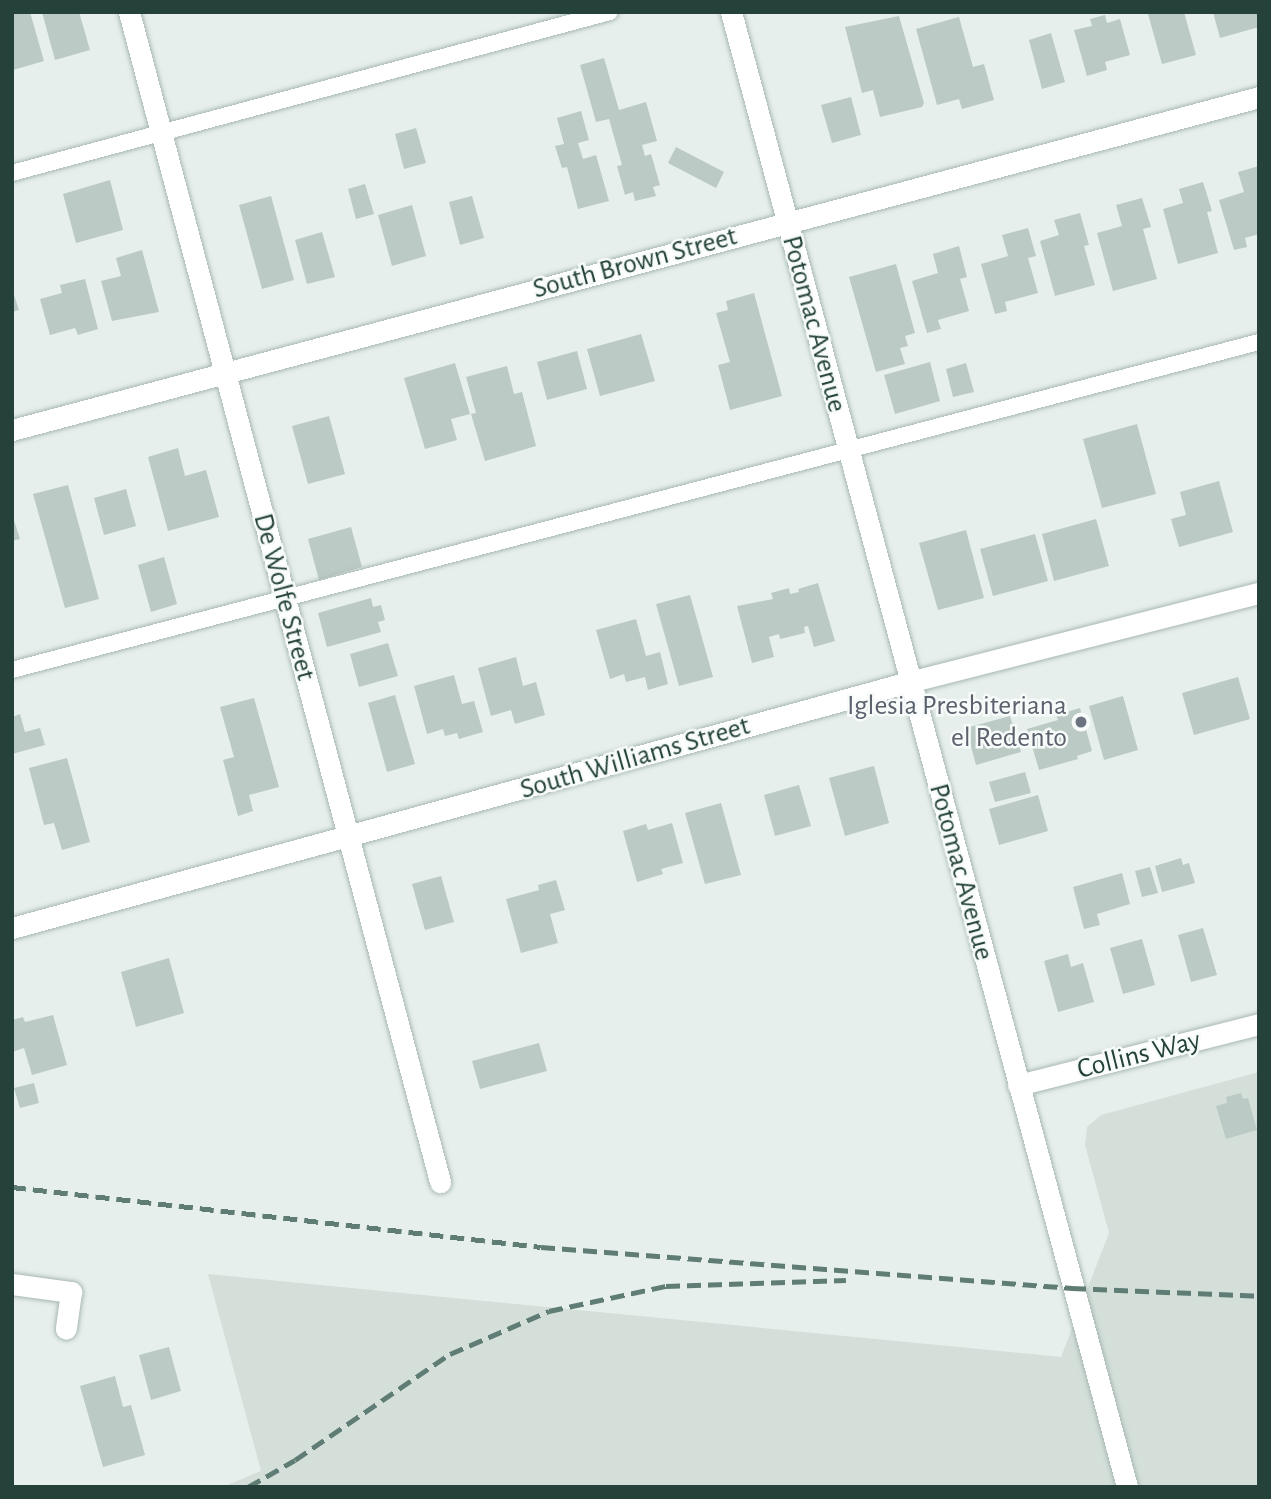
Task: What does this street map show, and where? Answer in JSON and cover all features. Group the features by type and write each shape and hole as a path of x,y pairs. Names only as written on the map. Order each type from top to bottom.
{"street":[{"name":"De Wolfe Street","path":"129,12 440,1182"},
{"name":"Potomac Avenue","path":"731,12 1127,1487"},
{"name":"South Brown Street","path":"12,430 1259,97"},
{"name":"South Williams Street","path":"12,928 909,682 1259,593"},
{"name":"Collins Way","path":"1018,1085 1259,1024"},
{"path":"12,1284 71,1292 66,1329"}],"lane":[{"path":"12,173 610,12"},
{"path":"12,670 1259,342"}],"shaded area":[{"path":"1259,1072 1259,1487 223,1487 261,1471 208,1274 1061,1357 1109,1233 1085,1145 1087,1127 1101,1115"}],"building":[{"path":"12,12 30,12 44,61 13,70"},
{"path":"42,12 79,12 90,50 55,60"},
{"path":"1184,12 1196,55 1162,64 1148,14"},
{"path":"1213,12 1259,12 1259,27 1220,38"},
{"path":"1105,15 1107,23 1120,19 1130,55 1105,62 1107,70 1087,76 1074,30 1092,26 1090,19"},
{"path":"899,16 924,103 922,107 880,117 873,90 862,93 845,27"},
{"path":"959,17 973,67 984,64 994,100 962,109 959,99 937,105 916,29"},
{"path":"1051,33 1065,82 1042,89 1029,40"},
{"path":"604,58 619,110 646,102 657,141 642,145 645,156 651,154 660,185 653,187 656,196 635,201 633,192 625,195 617,166 622,165 609,119 596,122 580,65"},
{"path":"851,97 861,135 832,143 821,105"},
{"path":"581,111 589,140 578,143 583,159 596,155 609,201 578,209 567,167 562,168 555,146 564,144 557,118"},
{"path":"416,128 426,163 404,169 395,134"},
{"path":"676,147 724,172 716,188 668,163"},
{"path":"1259,166 1259,234 1245,238 1247,247 1234,250 1219,200 1244,192 1238,172"},
{"path":"110,180 123,230 76,243 63,194"},
{"path":"1203,182 1212,211 1207,212 1218,253 1178,264 1163,209 1183,203 1179,189"},
{"path":"365,184 374,214 356,219 348,189"},
{"path":"271,196 294,280 262,289 239,205"},
{"path":"472,196 484,238 460,245 449,202"},
{"path":"1142,198 1151,227 1143,229 1157,279 1113,291 1097,233 1122,226 1116,205"},
{"path":"412,205 426,256 392,266 378,215"},
{"path":"1080,213 1089,245 1084,246 1095,285 1055,296 1040,241 1059,235 1054,220"},
{"path":"1028,228 1036,256 1028,258 1038,293 1005,302 1007,311 995,314 981,264 1008,256 1002,235"},
{"path":"322,232 335,277 307,284 295,240"},
{"path":"959,246 967,277 960,279 969,311 938,320 941,329 927,333 912,281 938,273 933,254"},
{"path":"142,250 159,312 112,321 101,281 121,276 116,258"},
{"path":"896,264 915,333 905,336 908,346 900,348 905,364 876,372 849,277"},
{"path":"85,279 98,329 78,335 75,328 50,335 40,299 62,293 60,285"},
{"path":"12,289 19,310 12,312"},
{"path":"754,293 782,396 730,410 718,365 730,362 716,313 728,310 726,301"},
{"path":"641,334 655,381 600,396 587,349"},
{"path":"577,351 587,389 547,400 537,362"},
{"path":"930,362 940,401 895,414 884,375"},
{"path":"455,363 470,414 451,419 457,440 425,449 404,378"},
{"path":"966,363 974,392 953,397 946,369"},
{"path":"507,366 514,394 522,392 536,446 485,461 471,414 476,413 466,377"},
{"path":"329,416 345,474 308,484 292,426"},
{"path":"1137,424 1156,494 1102,508 1083,439"},
{"path":"178,448 185,476 206,470 219,517 168,531 148,457"},
{"path":"1219,481 1233,532 1179,547 1171,519 1186,515 1180,492"},
{"path":"68,485 99,599 65,608 33,494"},
{"path":"126,489 136,526 104,535 94,498"},
{"path":"12,514 20,539 12,541"},
{"path":"1096,519 1109,566 1054,581 1042,534"},
{"path":"351,527 362,567 319,580 308,539"},
{"path":"966,530 984,598 938,610 919,543"},
{"path":"1035,534 1048,581 993,596 980,549"},
{"path":"164,557 177,604 151,612 138,565"},
{"path":"818,583 835,641 814,647 808,626 804,627 805,633 780,639 779,634 769,637 774,657 752,663 737,606 773,599 771,593 789,588 790,594 799,592 798,589"},
{"path":"690,595 713,677 679,686 656,604"},
{"path":"371,598 373,607 381,605 385,620 378,622 381,632 327,647 318,613"},
{"path":"636,619 646,656 660,652 668,684 648,690 645,677 626,682 624,674 610,679 596,630"},
{"path":"388,643 398,676 359,687 350,654"},
{"path":"516,657 523,686 536,682 545,715 515,724 511,710 491,716 478,668"},
{"path":"454,675 462,704 474,701 483,732 459,739 457,733 445,736 443,729 427,734 414,686"},
{"path":"1238,677 1250,719 1194,735 1182,693"},
{"path":"395,695 415,764 387,772 368,703"},
{"path":"1123,696 1138,750 1104,760 1089,706"},
{"path":"254,698 279,787 249,795 253,811 238,816 223,760 234,757 220,707"},
{"path":"1080,708 1092,751 1077,756 1078,759 1039,770 1027,729 1058,720 1056,715"},
{"path":"20,714 25,732 40,728 45,745 12,754 12,717"},
{"path":"1010,716 1021,752 976,765 966,728"},
{"path":"67,758 90,842 62,850 54,823 44,825 29,768"},
{"path":"874,766 889,823 845,836 829,778"},
{"path":"1025,772 1031,793 995,802 989,782"},
{"path":"799,785 811,826 775,836 764,795"},
{"path":"1038,795 1048,831 999,845 989,809"},
{"path":"721,803 741,875 705,884 685,813"},
{"path":"672,823 683,863 661,869 663,874 637,882 623,831 646,824 648,830"},
{"path":"1181,858 1183,865 1189,863 1195,883 1162,892 1155,866"},
{"path":"1150,867 1158,893 1142,897 1135,871"},
{"path":"1122,873 1130,904 1097,914 1100,925 1084,929 1073,887"},
{"path":"441,876 454,922 425,930 412,884"},
{"path":"556,880 565,910 550,914 558,943 521,953 506,899 539,890 538,885"},
{"path":"1203,928 1217,975 1191,982 1178,935"},
{"path":"1142,939 1155,985 1123,994 1110,948"},
{"path":"1068,954 1071,967 1083,963 1094,1002 1058,1012 1044,961"},
{"path":"169,958 184,1013 136,1027 121,972"},
{"path":"53,1015 67,1065 32,1075 24,1048 12,1052 12,1020 23,1017 25,1022"},
{"path":"539,1043 547,1071 480,1089 472,1061"},
{"path":"34,1083 39,1103 20,1108 14,1088"},
{"path":"1241,1093 1243,1099 1248,1098 1257,1130 1226,1139 1216,1106 1227,1103 1226,1097"},
{"path":"169,1347 181,1391 151,1400 139,1355"},
{"path":"115,1376 123,1407 131,1405 145,1455 103,1467 80,1386"}],"railway":[{"path":"12,1187 541,1247 1072,1288 1259,1296"},
{"path":"248,1487 295,1460 450,1354 549,1311 666,1286 846,1280"}],"place":[{"name":"Iglesia Presbiteriana el Redento","path":"1081,722"}]}
